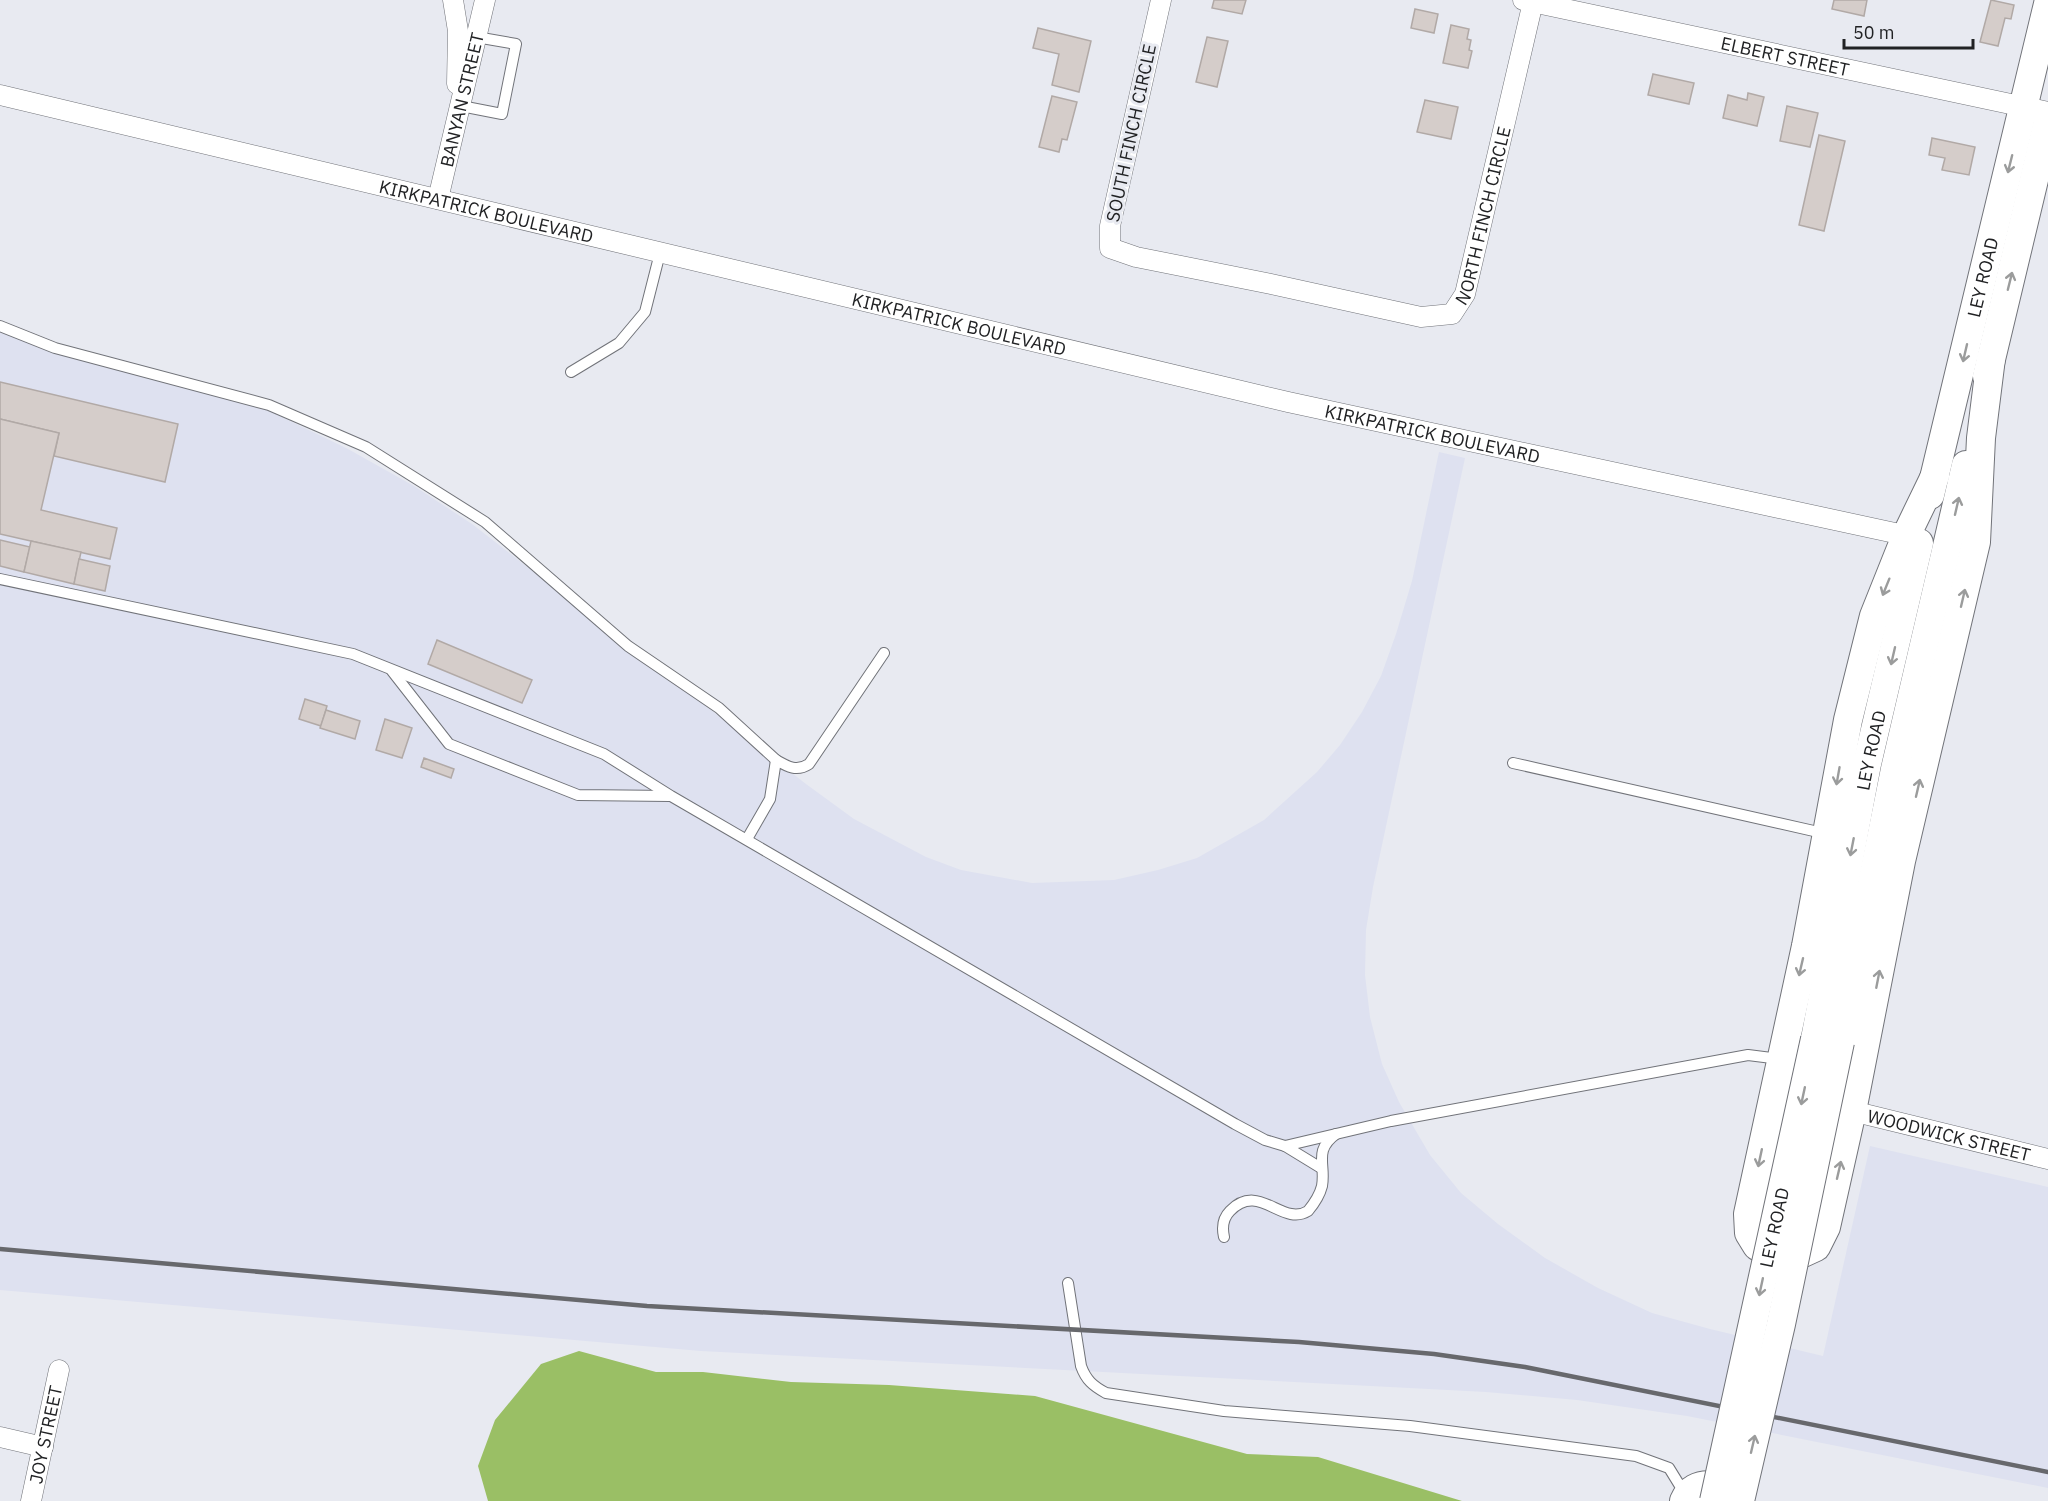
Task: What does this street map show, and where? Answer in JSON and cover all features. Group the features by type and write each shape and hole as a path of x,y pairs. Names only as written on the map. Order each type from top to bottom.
{"main road":[{"name":"LEY ROAD","path":"1695,1499 1828,1040 1895,769 1991,358 2040,113 2048,4"},
{"name":"LEY ROAD","path":"1740,1501 1783,1313 1828,1040 1867,765 1913,537 1935,476 2040,113"},
{"path":"1943,563 1932,544 1913,537 1874,616 1848,720 1806,946 1748,1214 1749,1233 1757,1246 1765,1251 1792,1256 1808,1252 1818,1244 1826,1227 1852,1112 1900,861 1976,542 1981,438 1991,358"},
{"path":"1695,1499 1703,1485 1726,1487 1742,1496 1746,1501"}],"street":[{"path":"453,0 458,31 459,114"},
{"name":"BANYAN STREET","path":"438,199 484,0"},
{"name":"SOUTH FINCH CIRCLE","path":"1161,0 1110,226 1110,248 1136,257 1304,291"},
{"name":"NORTH FINCH CIRCLE","path":"1304,291 1421,317 1452,314 1465,294 1528,1"},
{"name":"ELBERT STREET","path":"1528,1 2040,113"},
{"name":"KIRKPATRICK BOULEVARD","path":"0,95 1288,402 1913,537"},
{"name":"WOODWICK STREET","path":"1852,1112 2048,1159"},
{"name":"JOY STREET","path":"31,1501 59,1370"},
{"path":"0,1437 43,1448"}],"lane":[{"path":"459,114 502,114 516,44 476,37"},
{"path":"571,372 619,343 645,312 660,254"},
{"path":"0,326 55,348 269,405 366,447 485,522 628,646 718,708 776,760 788,767 796,769 809,764 884,653"},
{"path":"0,579 352,654 604,754 671,796 1235,1124 1265,1140 1285,1146 1321,1168"},
{"path":"391,669 449,744 578,795 671,796"},
{"path":"747,839 770,799 776,760"},
{"path":"1513,763 1827,834"},
{"path":"1285,1146 1391,1120 1748,1054 1780,1059"},
{"path":"1224,1237 1223,1229 1228,1213 1247,1200 1257,1200 1293,1214 1308,1211 1321,1190 1324,1147 1329,1139 1338,1132"},
{"path":"1068,1283 1081,1366 1090,1382 1106,1393 1224,1411 1410,1426 1636,1456 1669,1468 1695,1499"}],"shaded area":[{"path":"0,331 145,366 259,406 348,449 414,486 472,524 854,819 926,857 961,870 1032,883 1114,880 1197,858 1264,820 1317,772 1340,745 1362,712 1381,676 1412,581 1439,452 1465,458 1373,887 1366,930 1365,975 1370,1017 1382,1064 1399,1102 1430,1155 1461,1193 1498,1224 1545,1258 1598,1288 1652,1313 1823,1356 1870,1146 2048,1187 2048,1488 1687,1416 1577,1400 1486,1392 701,1351 0,1290"}],"green space":[{"path":"579,1351 656,1372 703,1372 791,1382 889,1385 1035,1396 1247,1454 1318,1457 1462,1501 488,1501 478,1466 495,1420 541,1364"}],"building":[{"path":"1214,0 1246,0 1242,14 1212,8"},
{"path":"1834,0 1867,0 1864,16 1832,9"},
{"path":"1991,0 2014,5 2011,19 2005,18 1998,46 1980,42"},
{"path":"1415,9 1438,14 1434,33 1411,28"},
{"path":"1451,25 1469,29 1467,39 1471,40 1469,50 1472,51 1468,68 1443,63"},
{"path":"1038,28 1091,41 1079,92 1052,85 1059,54 1033,48"},
{"path":"1207,37 1228,41 1217,87 1196,82"},
{"path":"1653,74 1694,83 1689,104 1648,95"},
{"path":"1748,93 1764,97 1757,126 1723,118 1728,95 1747,100"},
{"path":"1052,96 1077,102 1067,140 1062,139 1059,152 1039,147"},
{"path":"1425,100 1458,107 1451,139 1417,132"},
{"path":"1787,106 1818,113 1810,147 1780,141"},
{"path":"1819,135 1845,141 1824,231 1799,225"},
{"path":"1932,138 1975,147 1969,175 1942,170 1945,158 1929,155"},
{"path":"0,382 178,424 165,482 54,456 59,433 0,419"},
{"path":"0,419 59,433 41,510 117,528 110,559 0,534"},
{"path":"0,540 30,547 24,572 0,566"},
{"path":"31,541 81,552 74,584 24,572"},
{"path":"79,559 110,566 105,591 74,584"},
{"path":"437,640 532,680 522,703 428,664"},
{"path":"305,699 327,706 321,726 299,719"},
{"path":"326,710 360,721 355,739 320,728"},
{"path":"385,719 412,728 402,758 376,750"},
{"path":"424,758 454,769 451,778 421,767"}],"railway":[{"path":"0,1249 647,1306 1299,1342 1434,1354 1525,1367 2048,1472"}]}
